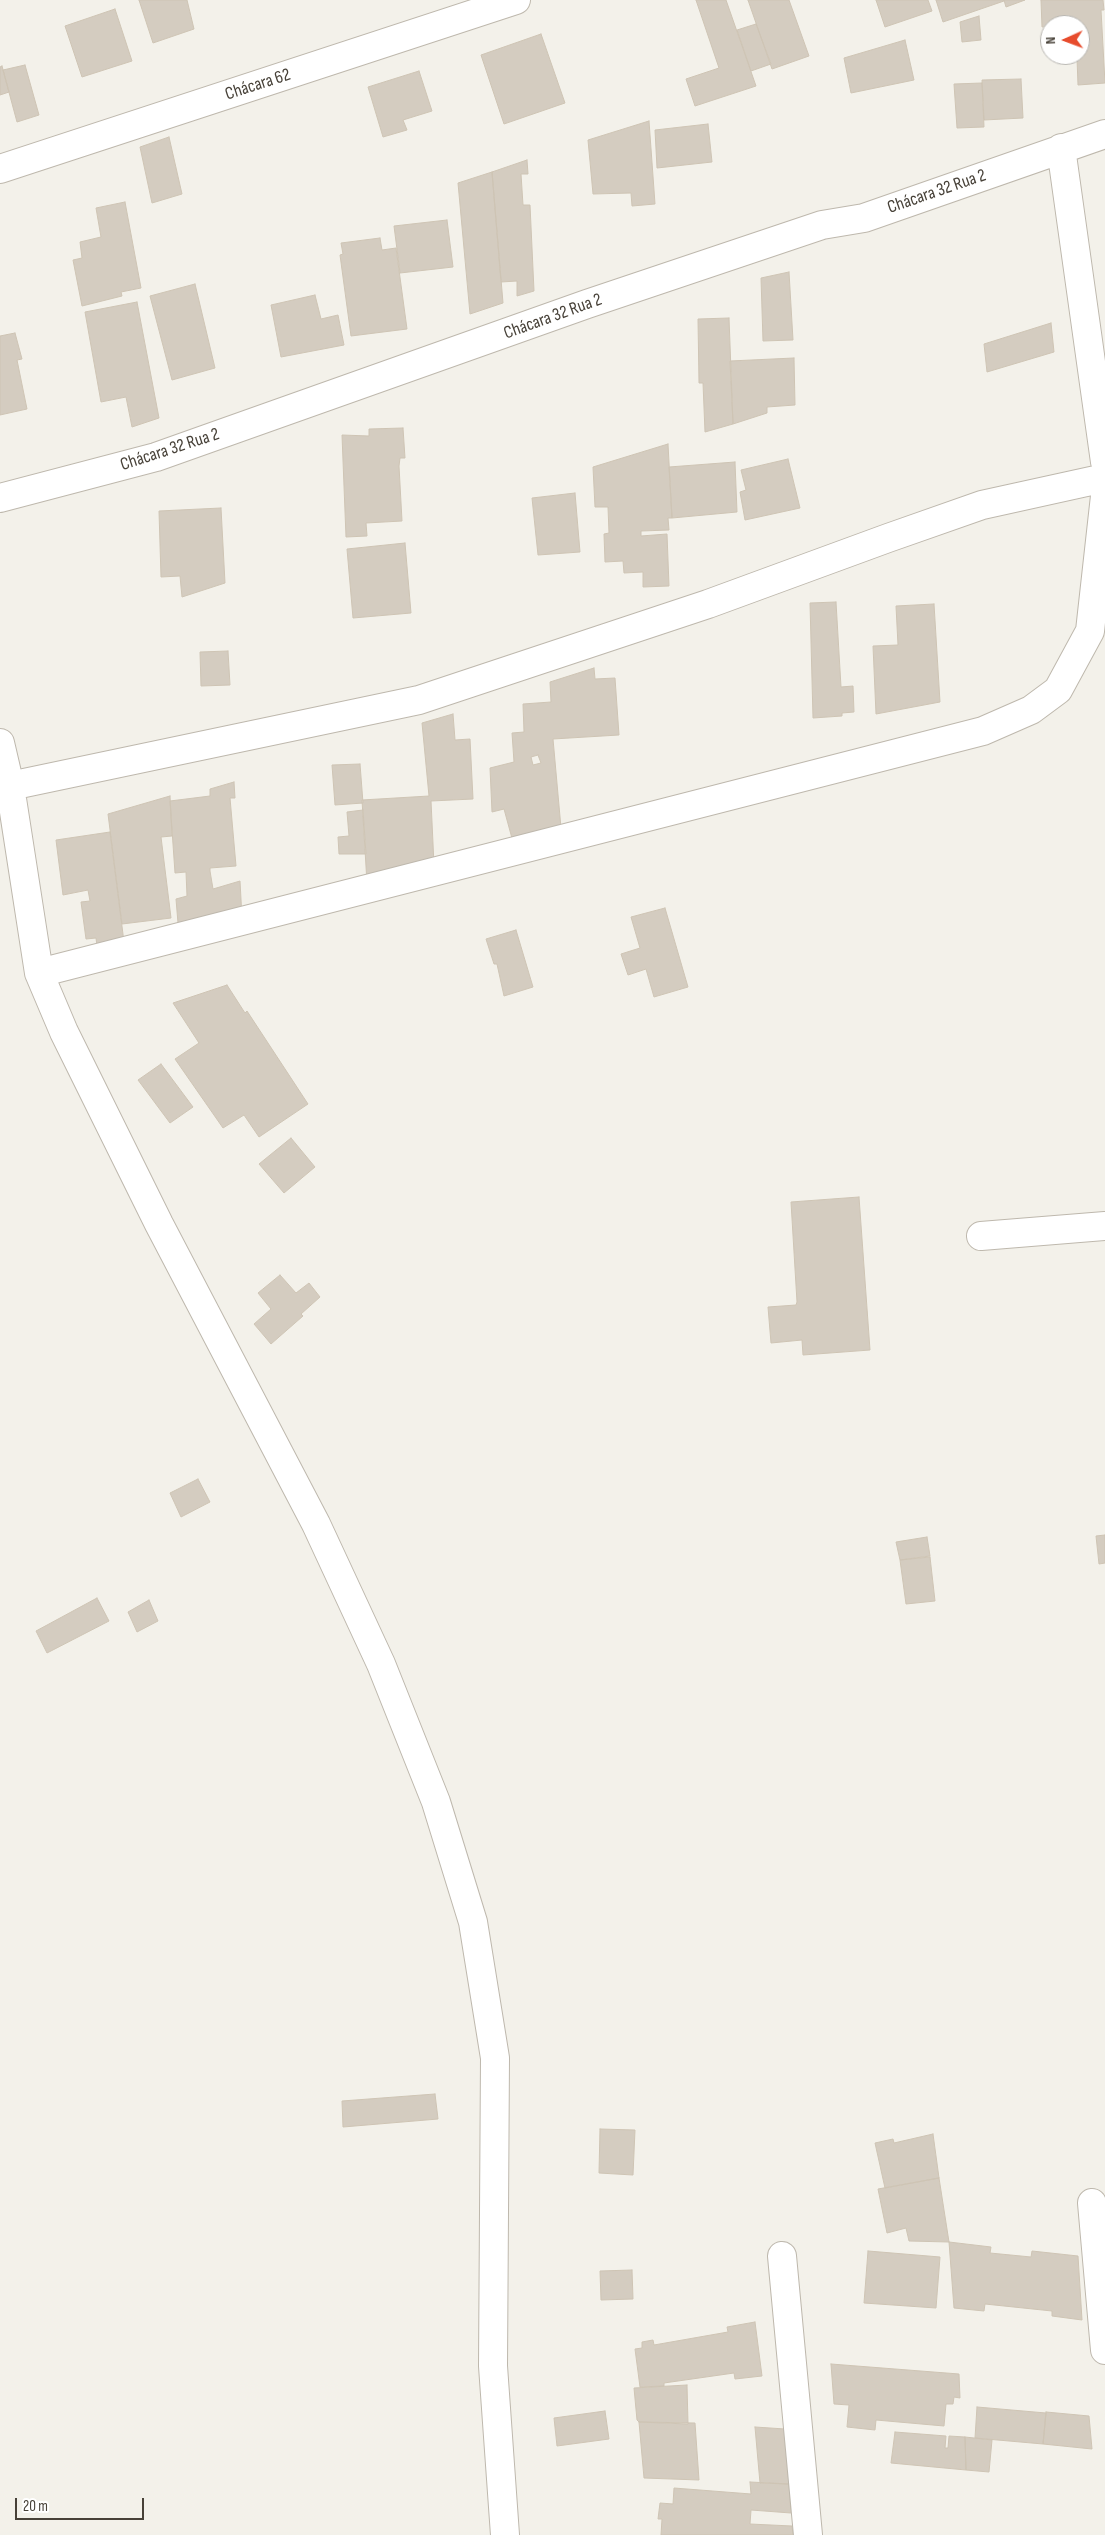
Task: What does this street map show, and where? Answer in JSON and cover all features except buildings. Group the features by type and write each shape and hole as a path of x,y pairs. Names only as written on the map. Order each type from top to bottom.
{"street":[{"name":"Chácara 62","path":"0,169 516,0"},
{"name":"Chácara 32 Rua 2","path":"0,498 156,457 587,304 822,225 864,218 1105,134"},
{"path":"1061,148 1105,462"},
{"path":"10,786 419,700 708,604 982,505 1105,478"},
{"path":"39,973 984,731 1031,710 1058,690 1090,631 1105,496"},
{"path":"0,744 10,786 7,817 39,973 64,1032 159,1224 316,1524 377,1655 436,1802 473,1922 495,2058 493,2366 505,2535"},
{"path":"981,1236 1105,1226"},
{"path":"1092,2203 1105,2350"},
{"path":"782,2256 808,2535"}]}
